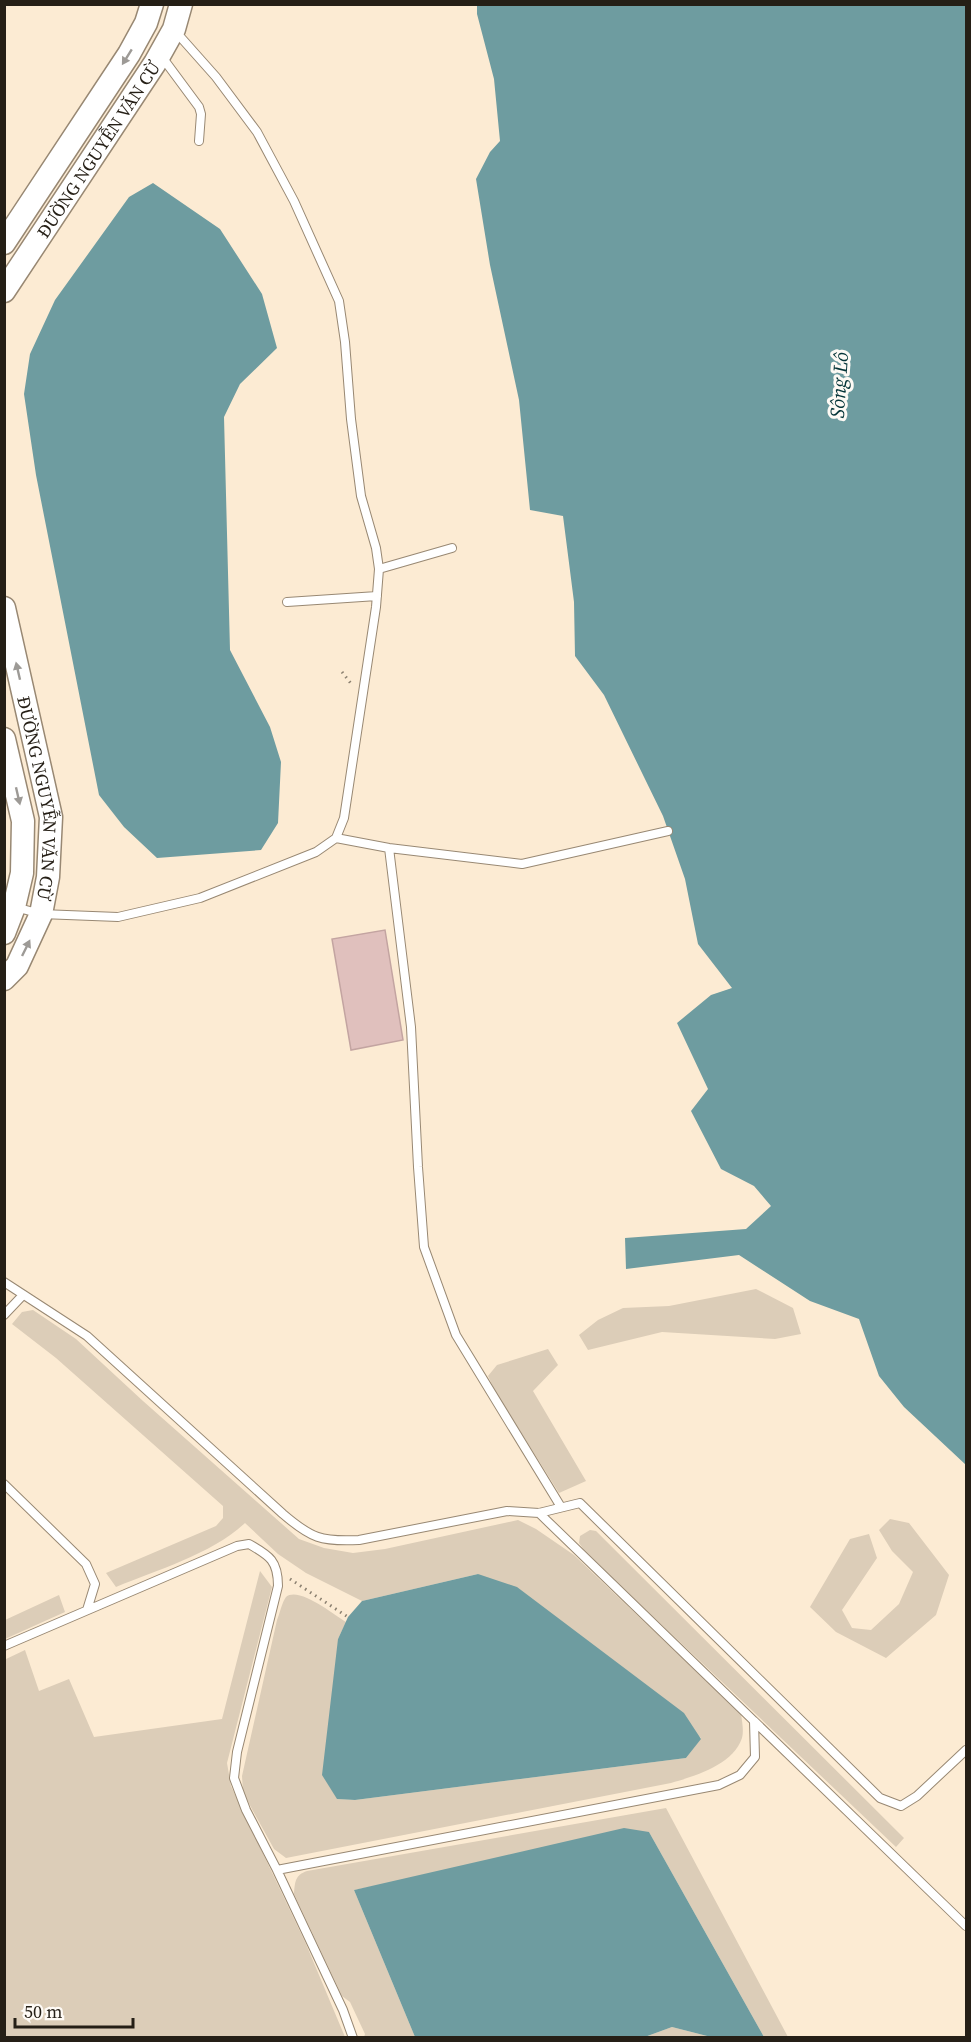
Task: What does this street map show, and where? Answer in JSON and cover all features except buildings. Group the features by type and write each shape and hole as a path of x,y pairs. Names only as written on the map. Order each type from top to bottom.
{"main road":[{"name":"ĐƯỜNG NGUYỄN VĂN CỪ","path":"4,243 129,54 146,23 152,4"},
{"name":"ĐƯỜNG NGUYỄN VĂN CỪ","path":"4,291 160,54 174,29 181,4"},
{"name":"ĐƯỜNG NGUYỄN VĂN CỪ","path":"4,608 51,817 48,877 40,914 17,966 4,979"},
{"name":"ĐƯỜNG NGUYỄN VĂN CỪ","path":"4,739 23,820 22,873 4,933"}],"lane":[{"path":"12,903 40,914 118,917 200,898 316,852 336,838 344,818 377,596 378,569 376,548 361,496 339,302 294,201 257,132 216,77 174,29"},
{"path":"160,54 198,107 201,114 199,141"},
{"path":"378,569 452,548"},
{"path":"287,602 377,596"},
{"path":"336,838 389,848 522,864 668,831"},
{"path":"389,848 411,1027 424,1246 456,1335 561,1507"},
{"path":"4,1282 87,1336 283,1514 315,1538 337,1541 359,1540 507,1511 539,1513 580,1503 880,1797 901,1806 917,1796 966,1750"},
{"path":"4,1315 23,1295"},
{"path":"4,1484 86,1564 95,1584 87,1610"},
{"path":"539,1513 966,1926"},
{"path":"4,1646 237,1546 249,1544 271,1559 278,1571 278,1586 237,1752 234,1778 246,1810 343,2010 353,2037"},
{"path":"277,1870 719,1785 740,1775 755,1757 754,1720"}],"path":[{"path":"278,1571 348,1617"}],"shaded area":[{"path":"756,1289 793,1308 801,1334 775,1339 662,1332 588,1350 579,1335 598,1320 623,1308 669,1306"},
{"path":"33,1310 76,1339 299,1539 324,1548 353,1553 385,1549 518,1520 536,1529 574,1555 741,1714 743,1735 737,1747 722,1762 712,1768 671,1783 286,1858 274,1849 253,1811 243,1792 242,1776 277,1620 286,1597 292,1595 308,1598 346,1622 338,1639 337,1799 355,1800 686,1758 701,1738 478,1574 362,1601 306,1573 278,1554 245,1523 217,1544 116,1587 106,1573 216,1526 223,1518 223,1506 56,1358 12,1324 22,1312"},
{"path":"548,1349 558,1365 533,1391 586,1481 559,1493 488,1376 497,1365"},
{"path":"890,1519 909,1523 949,1575 936,1615 886,1658 836,1632 810,1607 850,1539 869,1534 877,1558 842,1610 852,1628 871,1630 899,1604 913,1572 892,1551 879,1530"},
{"path":"590,1530 596,1531 904,1838 896,1847 587,1554 579,1543 580,1536"},
{"path":"260,1571 272,1587 227,1763 231,1786 306,1944 345,2037 5,2037 4,1660 25,1650 39,1691 69,1679 94,1737 222,1719"},
{"path":"59,1595 65,1612 5,1639 5,1620"},
{"path":"666,1808 788,2037 764,2037 649,1832 354,1890 415,2037 364,2037 365,2034 350,2002 342,1996 294,1894 296,1880 307,1871"},
{"path":"672,2027 711,2037 642,2038"}],"water":[{"name":"Sông Lô","path":"477,5 966,5 966,1465 904,1407 879,1376 859,1319 810,1301 739,1255 626,1269 625,1238 746,1229 771,1206 754,1186 721,1169 691,1111 708,1089 677,1023 711,995 732,988 698,944 685,879 663,816 604,695 575,656 574,602 563,516 530,510 519,400 490,265 476,179 490,152 500,141 494,79 477,14"},
{"path":"153,183 220,229 262,294 277,348 240,384 224,417 230,650 270,727 281,762 278,823 261,850 157,858 124,827 99,795 36,475 24,394 30,354 55,300 129,197"},
{"path":"478,1574 517,1587 684,1713 701,1739 686,1758 355,1800 337,1799 322,1775 338,1639 348,1617 362,1601"},
{"path":"624,1828 649,1832 764,2037 711,2037 672,2027 642,2038 415,2037 354,1890"}]}
